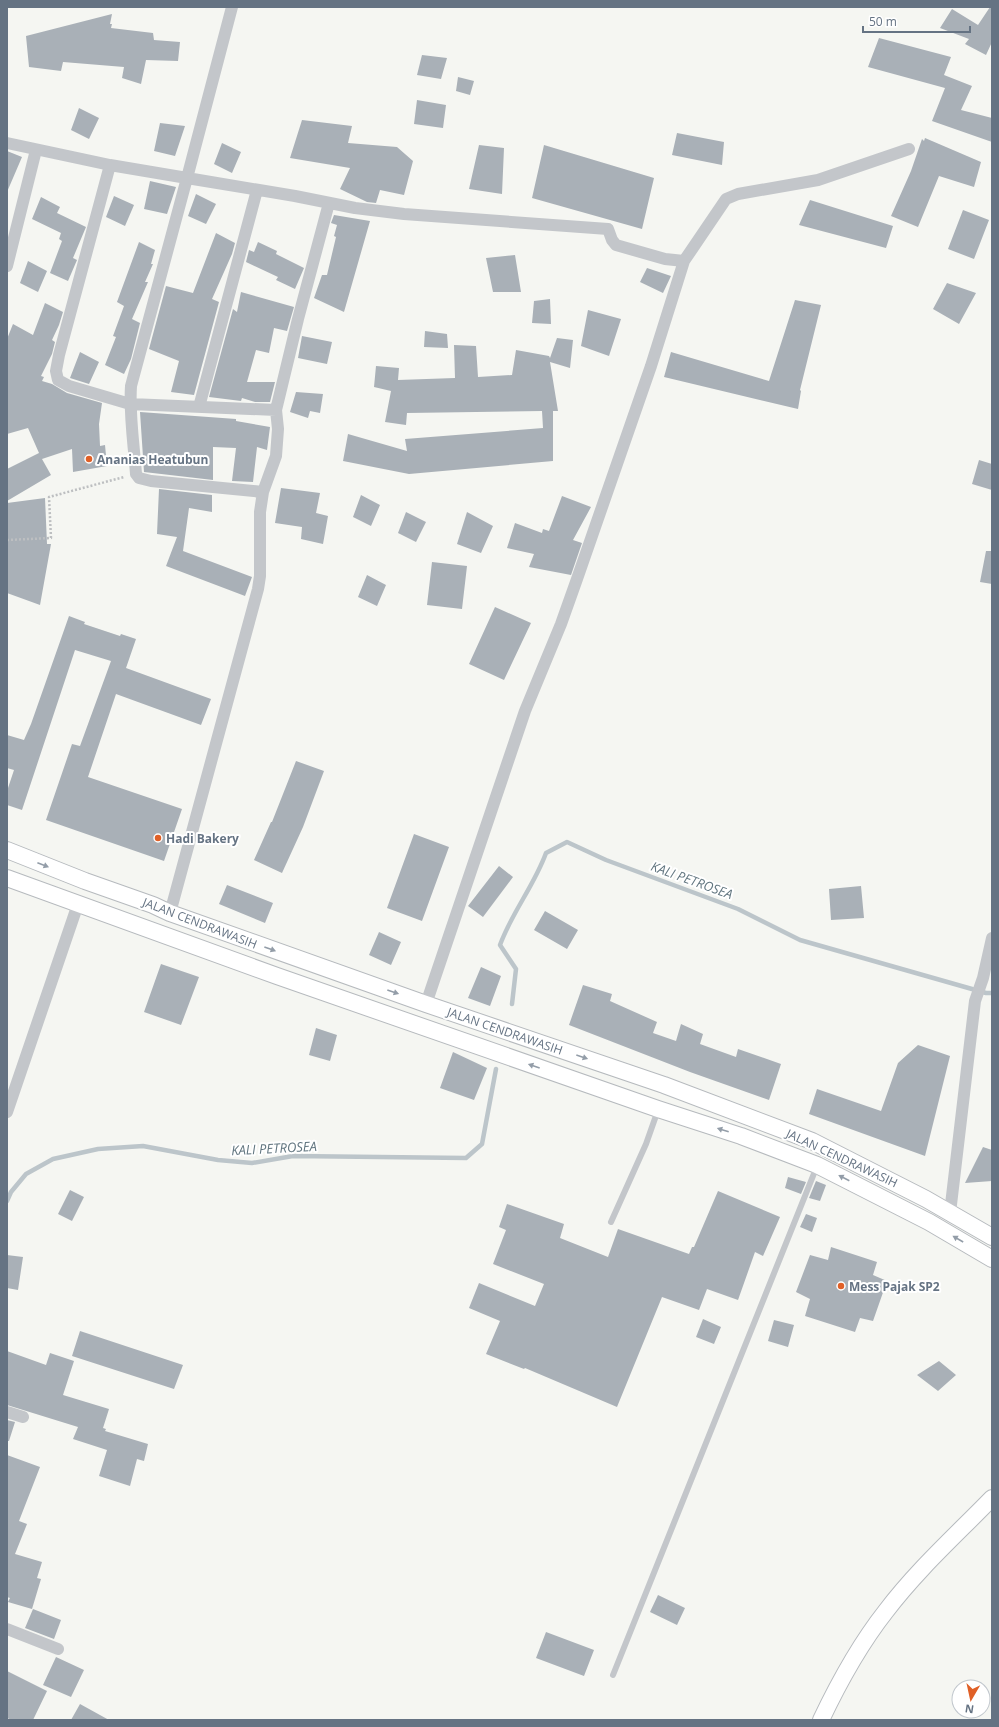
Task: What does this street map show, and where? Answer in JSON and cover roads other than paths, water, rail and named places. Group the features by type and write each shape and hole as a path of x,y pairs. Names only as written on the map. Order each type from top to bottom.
{"main road":[{"name":"JALAN CENDRAWASIH","path":"7,850 85,881 153,905 170,913 426,1004 664,1085 812,1141 926,1199 992,1237"},
{"name":"JALAN CENDRAWASIH","path":"7,878 277,976 658,1109 741,1136 817,1165 929,1222 992,1259"},
{"path":"821,1720 845,1671 886,1611 917,1574 992,1498"}],"street":[{"path":"232,7 134,372 131,386 130,404 134,434 136,474 139,478 151,481 263,492"},
{"path":"7,143 110,165 355,208 404,214 608,229 612,240 616,244 665,259 684,261"},
{"path":"7,266 11,235 36,150"},
{"path":"426,1004 525,711 578,579 651,366 684,261 726,199 738,194 818,180 909,150"},
{"path":"110,165 59,355 56,376 62,383 130,404 276,410"},
{"path":"199,406 257,190"},
{"path":"170,913 258,589 260,576 260,518 263,492 276,456 278,429 276,410 329,203"},
{"path":"7,1112 78,904"},
{"path":"950,1213 975,1001 983,978 992,938"},
{"path":"7,1412 23,1417"},
{"path":"7,1629 58,1649"}],"lane":[{"path":"611,1222 646,1144 658,1109"},
{"path":"613,1675 817,1165"}],"waterway":[{"name":"KALI PETROSEA","path":"512,1004 516,969 500,945 546,853 567,842 606,860 738,909 800,940 986,993 992,993"},
{"name":"KALI PETROSEA","path":"7,1201 11,1192 26,1174 53,1159 98,1149 143,1146 218,1160 252,1163 293,1156 466,1158 482,1144 496,1069"}],"place":[{"name":"Ananias Heatubun","path":"89,459"},
{"name":"Hadi Bakery","path":"158,838"},
{"name":"Mess Pajak SP2","path":"841,1286"}]}
